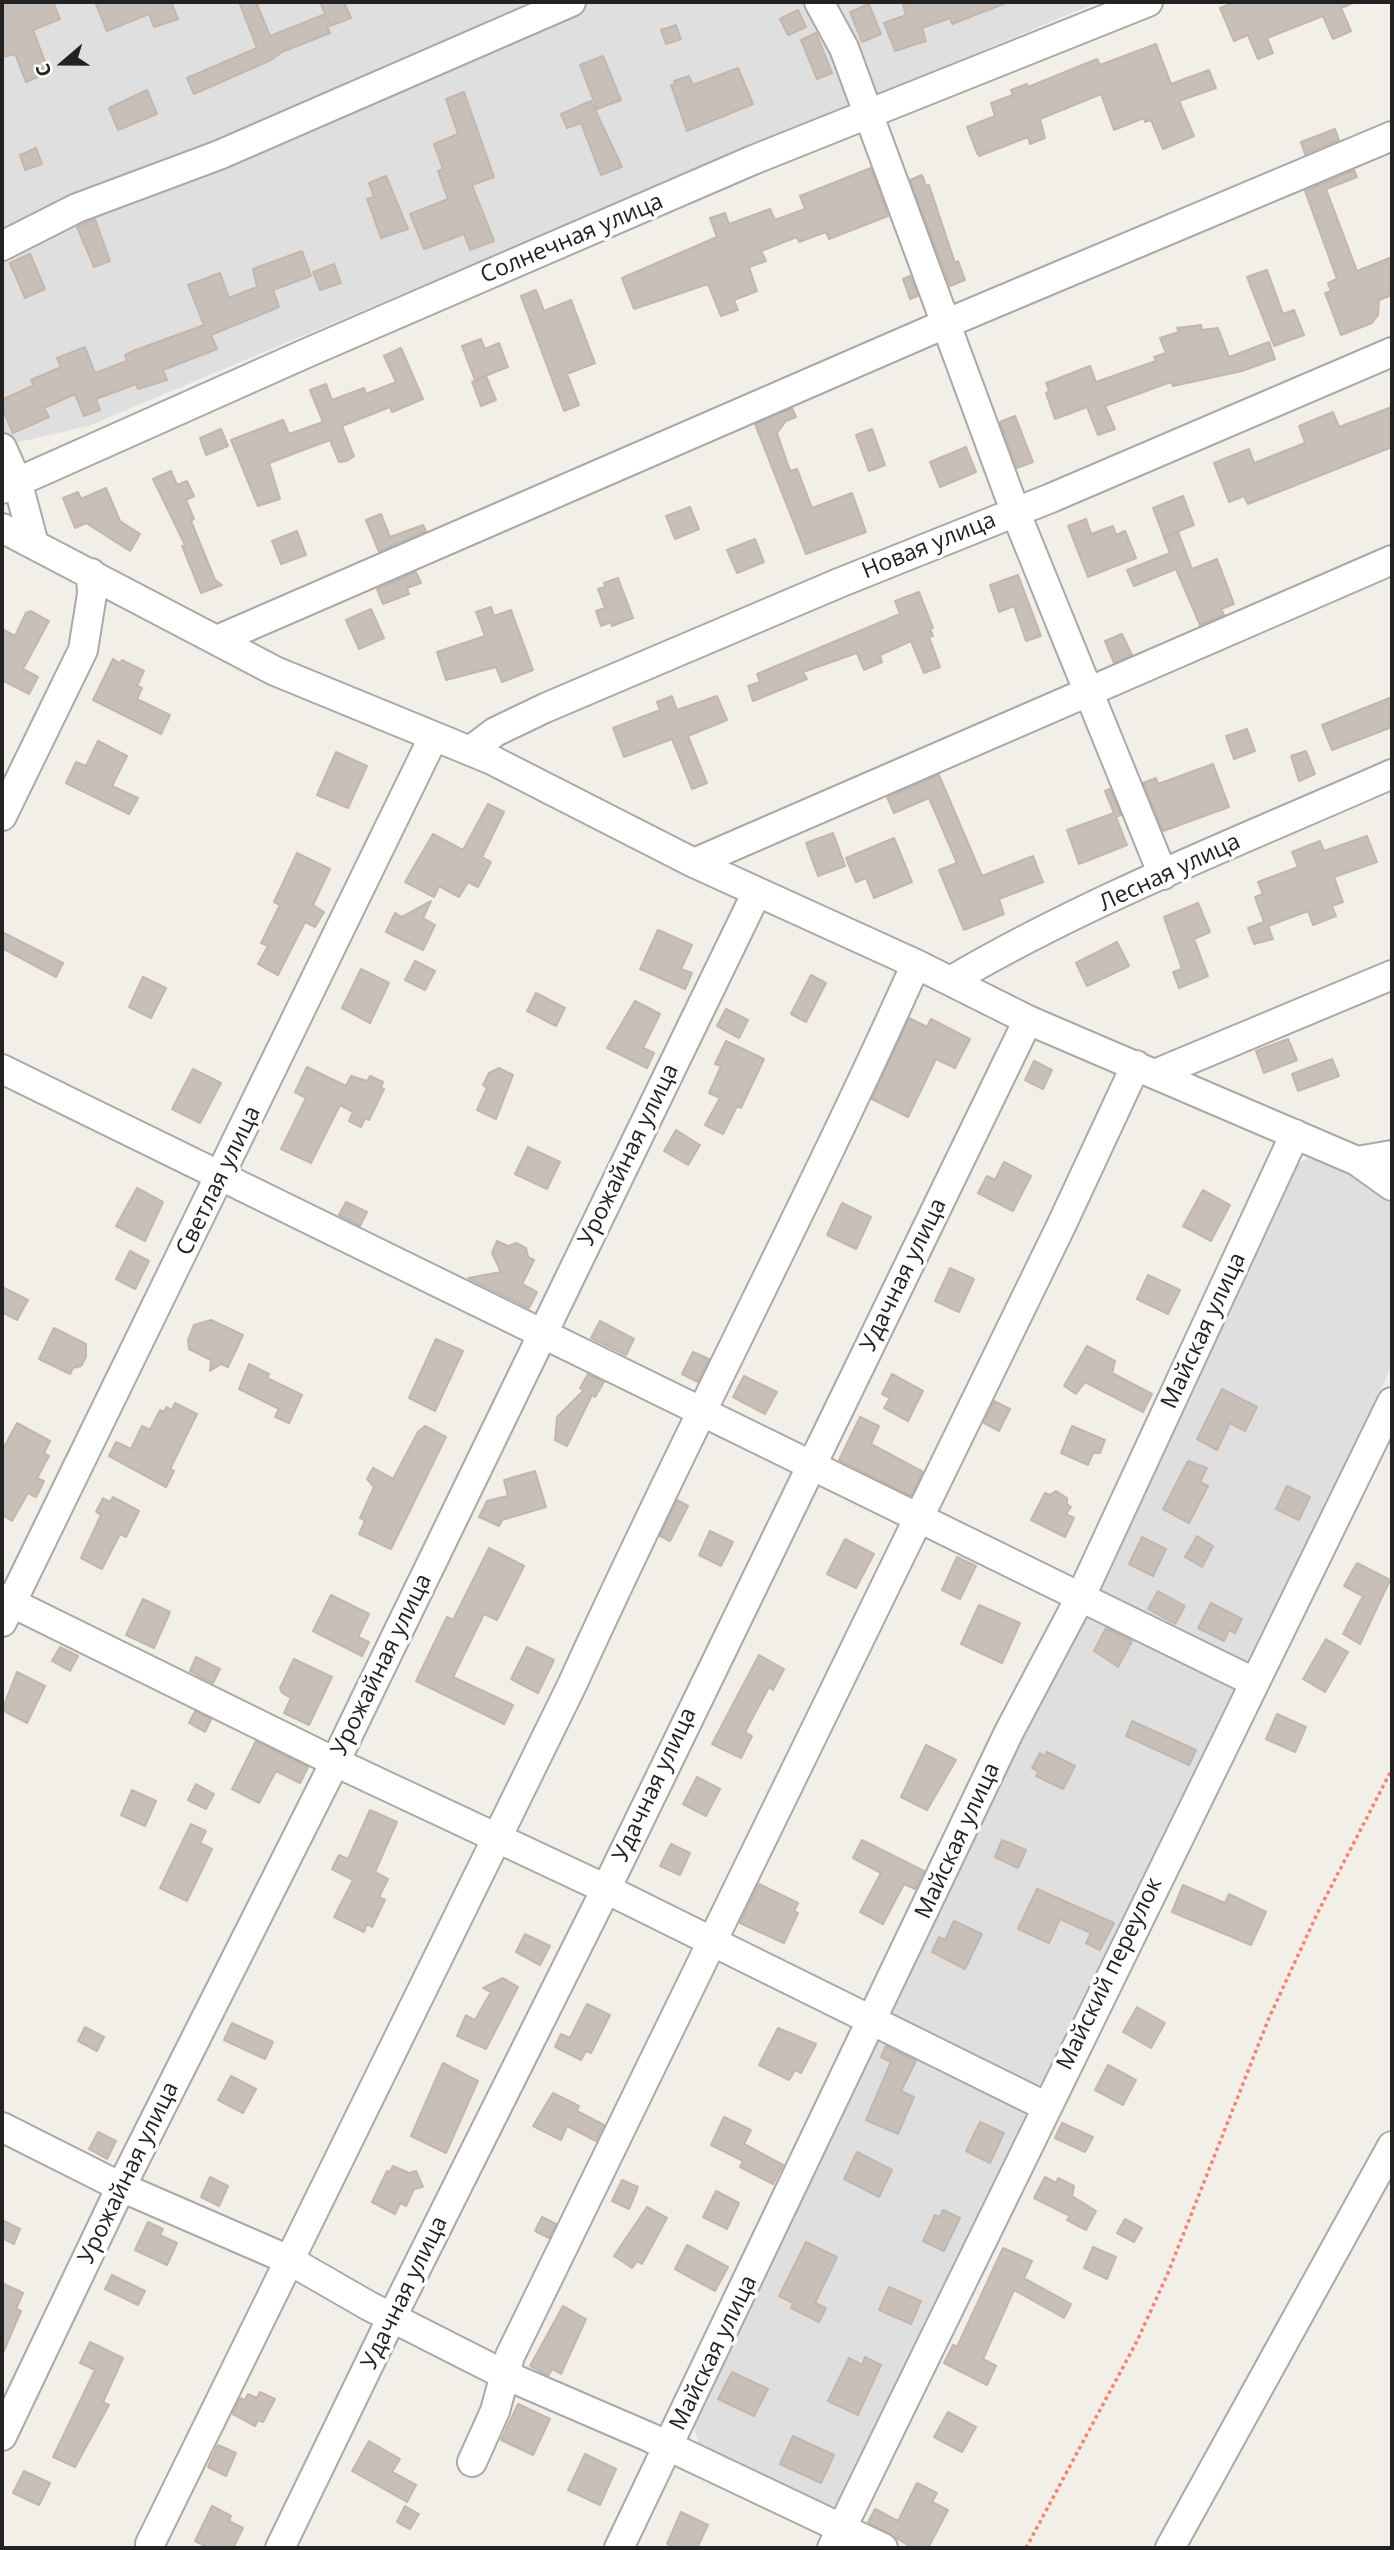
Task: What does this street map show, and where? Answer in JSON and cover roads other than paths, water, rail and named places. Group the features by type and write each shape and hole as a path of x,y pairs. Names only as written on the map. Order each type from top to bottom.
{"street":[{"path":"2,246 77,208 219,155 571,2"},
{"path":"819,2 844,48 869,113 884,163 1015,511 1163,875"},
{"name":"Солнечная улица","path":"10,487 309,352 753,160 1148,2"},
{"path":"217,640 944,324 1392,136"},
{"name":"Новая улица","path":"470,751 495,733 536,712 1392,352"},
{"path":"2,448 10,487 34,544"},
{"path":"2,528 327,695 470,751 694,863 951,980 1028,1020 1357,1161 1392,1186"},
{"path":"694,863 1392,560"},
{"path":"2,816 83,650 92,594 91,573"},
{"name":"Светлая улица","path":"5,1608 222,1177 433,738"},
{"name":"Лесная улица","path":"951,980 1163,875 1392,774"},
{"name":"Урожайная улица","path":"2,2436 121,2187 335,1762 757,892"},
{"path":"150,2544 494,1839 572,1685 916,964"},
{"path":"472,2462 495,2411 503,2374 711,1943 920,1518 1146,1070 1392,975"},
{"name":"Удачная улица","path":"281,2548 391,2317 606,1889 1028,1020"},
{"path":"2,1069 542,1331 1254,1682"},
{"name":"Майская улица","path":"619,2548 669,2449 1009,1732 1082,1596 1295,1134"},
{"path":"1357,1161 1392,1155"},
{"name":"Майский переулок","path":"837,2539 1045,2106 1392,1402"},
{"path":"5,1608 494,1839 606,1889 1045,2106"},
{"path":"2,2127 121,2187 289,2260 391,2317 503,2374 669,2449 837,2539 883,2548"},
{"path":"1170,2548 1392,2146"}]}
